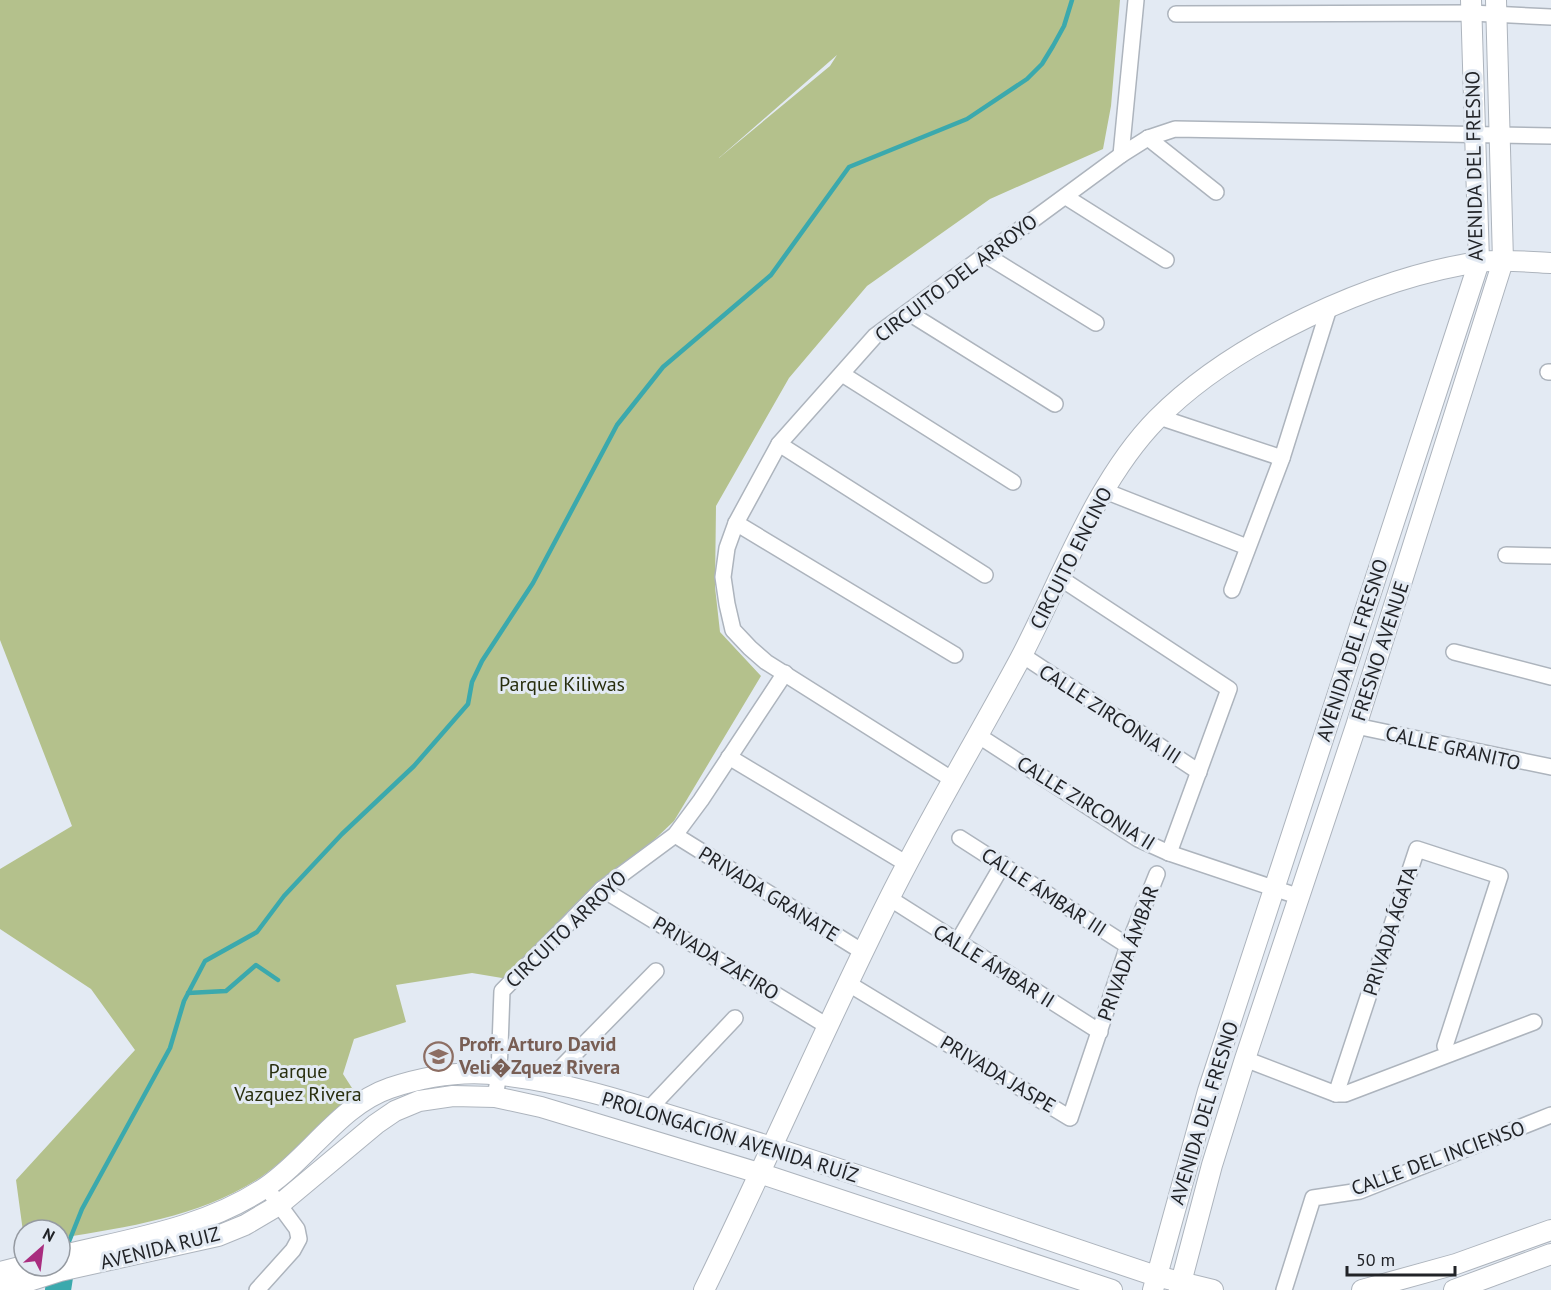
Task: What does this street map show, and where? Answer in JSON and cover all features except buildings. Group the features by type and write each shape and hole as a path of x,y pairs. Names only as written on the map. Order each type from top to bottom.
{"street":[{"path":"1121,155 1136,0"},
{"path":"1176,14 1471,6 1496,7 1551,17"},
{"name":"AVENIDA DEL FRESNO","path":"1154,1283 1208,1091 1276,889 1356,633 1479,262 1471,6"},
{"name":"FRESNO AVENUE","path":"1180,1287 1212,1165 1245,1059 1356,726 1503,261 1496,7"},
{"name":"CIRCUITO DEL ARROYO","path":"953,780 785,673 750,648 733,630 723,577 727,548 736,523 779,444 875,336 1121,155 1148,138 1175,129 1475,136 1499,133 1551,136"},
{"path":"1148,138 1216,192"},
{"path":"1066,196 1166,260"},
{"path":"984,254 1096,323"},
{"name":"CIRCUITO ENCINO","path":"704,1290 762,1174 862,952 889,898 1022,655 1105,490 1130,451 1159,417 1203,380 1241,355 1329,308 1413,275 1479,262 1551,263"},
{"path":"1232,590 1282,458 1329,308"},
{"path":"909,313 1055,404"},
{"path":"842,374 1013,482"},
{"path":"1159,417 1282,458"},
{"path":"779,444 985,575"},
{"path":"1105,490 1247,547"},
{"path":"736,523 955,656"},
{"path":"1506,555 1551,556"},
{"path":"1060,578 1229,689 1169,853"},
{"path":"1454,652 1551,677"},
{"name":"CALLE ZIRCONIA III","path":"1022,655 1199,772"},
{"name":"CIRCUITO ARROYO","path":"495,1097 499,1074 502,991 602,889 675,835 785,673"},
{"name":"CALLE GRANITO","path":"1356,726 1551,767"},
{"name":"CALLE ZIRCONIA II","path":"979,736 1138,839 1169,853 1300,897"},
{"path":"729,757 907,864"},
{"name":"PRIVADA GRANATE","path":"675,835 862,952"},
{"name":"CALLE ÁMBAR III","path":"960,838 1128,946"},
{"name":"PRIVADA ÁGATA","path":"1336,1094 1417,849 1500,876 1445,1046"},
{"path":"957,943 1003,864"},
{"name":"PRIVADA ÁMBAR","path":"1100,1032 1128,946 1157,874"},
{"name":"PRIVADA ZAFIRO","path":"602,889 829,1027"},
{"name":"CALLE ÁMBAR II","path":"889,898 1100,1032"},
{"path":"547,1082 656,971"},
{"name":"PRIVADA JASPE","path":"849,984 1070,1118 1100,1032"},
{"path":"649,1109 735,1018"},
{"path":"1245,1059 1336,1094 1346,1094 1534,1022"},
{"name":"PROLONGACIÓN AVENIDA RUÍZ","path":"266,1187 347,1114 386,1089 455,1073 499,1074 547,1082 649,1109 774,1148 1154,1283 1213,1290"},
{"name":"PROLONGACIÓN AVENIDA RUÍZ","path":"279,1204 395,1111 419,1101 453,1096 495,1097 541,1107 762,1174 1112,1290"},
{"name":"CALLE DEL INCIENSO","path":"1284,1290 1313,1198 1360,1191 1551,1115"},
{"path":"257,1290 293,1250 299,1239 297,1228 266,1187"},
{"name":"AVENIDA RUIZ","path":"72,1260 193,1222 230,1208 266,1187"},
{"name":"AVENIDA RUIZ","path":"72,1262 218,1236 245,1225 279,1204"},
{"path":"1362,1290 1456,1264 1551,1230"},
{"path":"1456,1264 1459,1289 1551,1254"},
{"name":"AVENIDA RUIZ","path":"1,1290 28,1278"}],"green space":[{"path":"0,0 1120,0 1111,106 1103,149 990,199 867,286 789,378 716,506 715,587 720,632 761,676 674,821 508,979 472,973 396,985 406,1022 354,1039 343,1074 352,1088 357,1091 285,1158 261,1177 190,1211 138,1224 72,1236 72,1218 21,1218 16,1180 135,1050 91,989 0,929 0,869 72,826 0,640","holes":["837,55 830,66 719,158"]}],"waterway":[{"path":"72,1234 82,1209 170,1048 184,1001 205,961 257,932 284,896 342,834 414,766 468,704 472,682 482,661 533,583 617,425 663,367 771,275 849,167 967,119 1027,79 1042,64 1053,46 1064,26 1072,0"},
{"path":"188,993 226,991 256,965 278,980"},
{"path":"58,1290 60,1278"}],"place":[{"name":"Profr. Arturo David Veli�Zquez Rivera","path":"438,1056"}],"park label":[{"name":"Parque Kiliwas","path":"562,684"},
{"name":"Parque Vazquez Rivera","path":"298,1082"}]}
